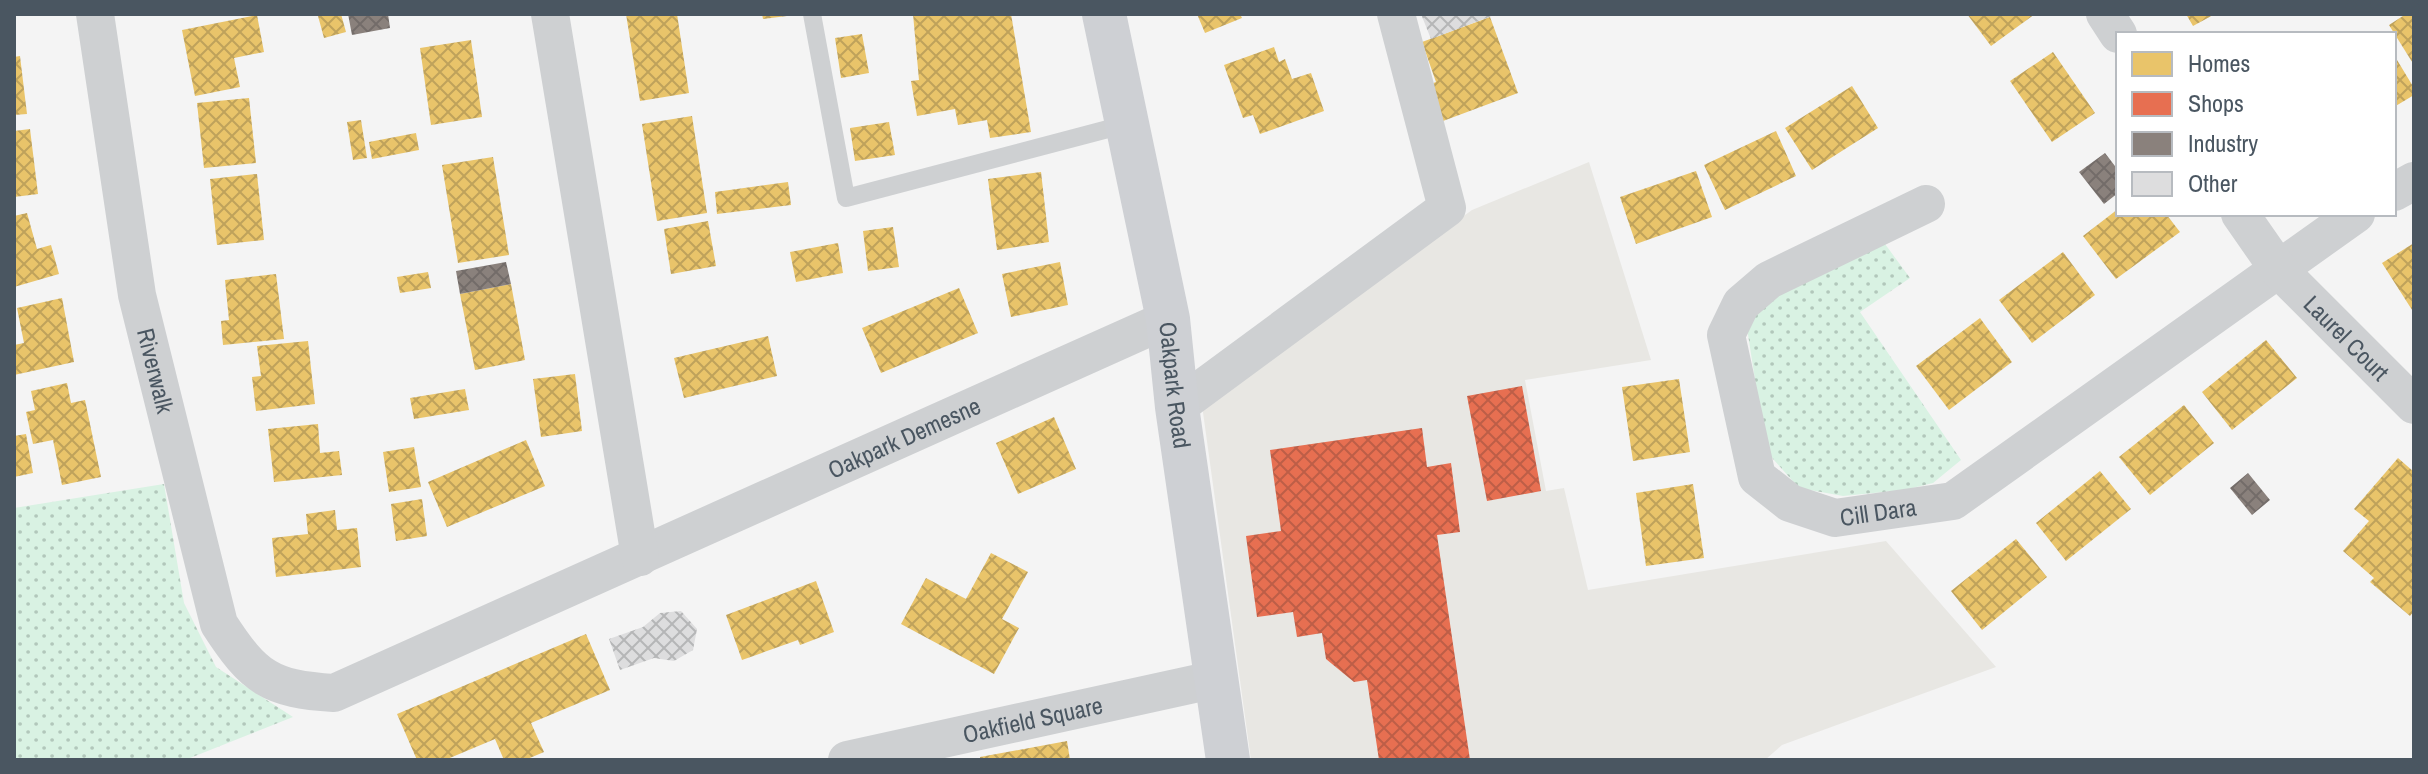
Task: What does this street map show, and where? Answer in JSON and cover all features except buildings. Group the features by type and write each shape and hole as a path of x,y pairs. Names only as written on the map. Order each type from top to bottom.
{"main road":[{"name":"Oakpark Road","path":"1104,14 1168,319 1177,407 1228,760"}],"street":[{"name":"Riverwalk","path":"95,14 137,295 219,624 245,664 291,690"},
{"path":"550,14 640,557"},
{"path":"1177,407 1447,208 1396,14"},
{"path":"2105,14 2117,32"},
{"path":"2396,191 2414,181"},
{"name":"Cill Dara","path":"1926,204 1769,280 1741,304 1726,335 1757,477 1790,503 1835,518 1953,501 2279,270"},
{"name":"Laurel Court","path":"2241,216 2279,270 2414,405"},
{"path":"2279,270 2353,216"},
{"name":"Oakpark Demesne","path":"291,690 334,693 1168,319"},
{"name":"Oakfield Square","path":"847,760 1217,679"}],"lane":[{"path":"812,14 846,198 1127,124"}],"shaded area":[{"path":"1589,162 1651,360 1525,380 1546,491 1564,488 1588,590 1886,541 1996,667 1782,745 1765,760 1251,760 1202,405 1472,210"}],"green space":[{"path":"1885,244 1910,278 1860,312 1961,460 1933,483 1904,490 1843,496 1799,488 1766,451 1747,328 1755,305"},
{"path":"164,484 184,603 216,667 293,717 185,760 14,760 14,508"}]}
